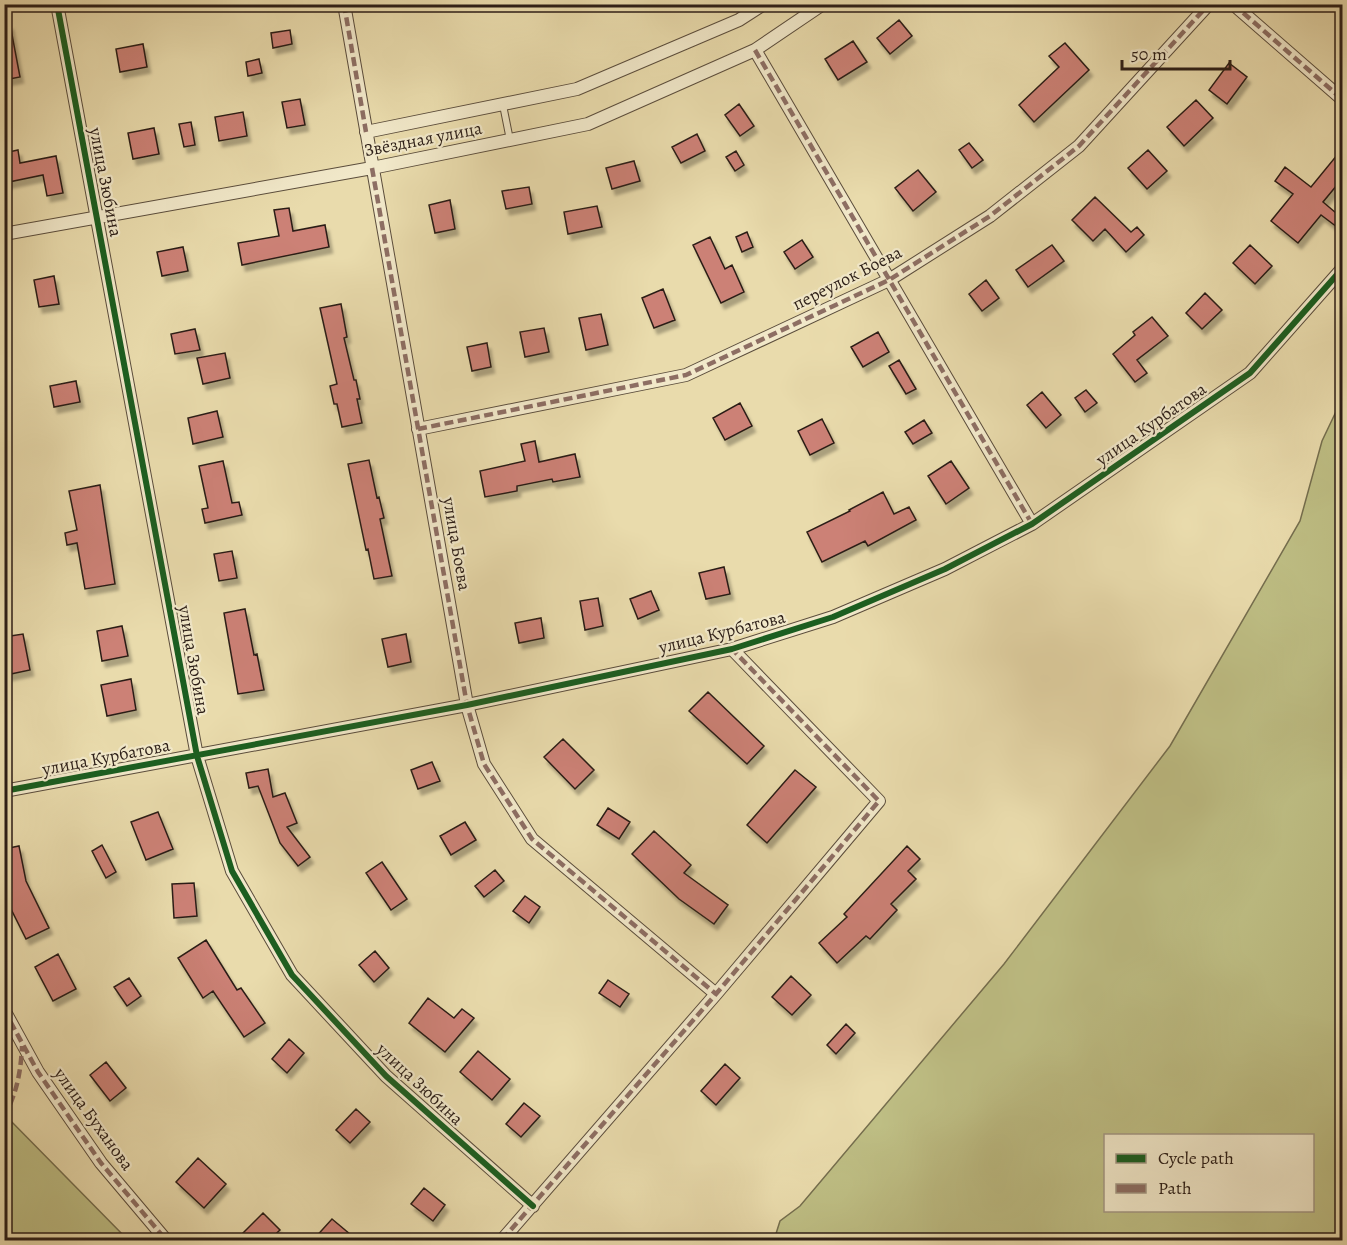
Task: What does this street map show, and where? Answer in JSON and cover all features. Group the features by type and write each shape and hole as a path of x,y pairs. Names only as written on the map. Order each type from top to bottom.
{"street":[{"name":"улица Зюбина","path":"57,4 197,756 232,871 292,975 386,1076 533,1206"},
{"name":"улица Боева","path":"344,4 467,705 484,764 532,839 716,994"},
{"name":"Звёздная улица","path":"366,132 577,89 739,20 764,4"},
{"name":"Звёздная улица","path":"4,234 372,168 588,124 755,50 823,4"},
{"name":"переулок Боева","path":"418,429 686,375 889,280 990,216 1079,146 1209,4"},
{"path":"1233,4 1342,99"},
{"path":"755,50 1032,524"},
{"name":"улица Курбатова","path":"4,791 467,705 732,649 833,617 945,569 1032,524 1250,373 1342,269"},
{"name":"улица Курбатова","path":"716,994 879,801 732,649"},
{"path":"502,1240 716,994"},
{"name":"улица Буханова","path":"4,1010 38,1072 101,1163 166,1240"}],"lane":[{"path":"502,104 510,140"}],"green space":[{"path":"1342,399 1342,1240 774,1240 780,1221 800,1206 1004,964 1170,746 1300,521 1322,441"},
{"path":"5,1115 128,1240 5,1240"}],"building":[{"path":"899,20 912,36 890,54 877,38"},
{"path":"4,24 10,24 20,77 4,80"},
{"path":"290,30 292,44 273,48 271,33"},
{"path":"853,41 867,62 838,80 825,59"},
{"path":"1065,43 1089,70 1034,122 1019,105 1059,67 1049,56"},
{"path":"143,44 147,67 120,72 116,49"},
{"path":"259,59 262,73 248,76 246,62"},
{"path":"1229,63 1247,77 1227,104 1209,90"},
{"path":"300,99 305,125 287,128 282,102"},
{"path":"1196,100 1213,118 1184,146 1167,127"},
{"path":"739,104 754,126 740,136 725,115"},
{"path":"243,112 247,136 219,141 215,117"},
{"path":"191,122 195,145 184,147 179,124"},
{"path":"154,128 159,154 133,159 128,133"},
{"path":"697,134 705,151 681,163 672,147"},
{"path":"969,143 983,160 972,168 959,150"},
{"path":"1342,149 1342,179 1323,202 1342,218 1342,221 1337,227 1321,215 1298,243 1271,221 1293,194 1275,181 1285,167 1311,187"},
{"path":"18,150 20,163 56,156 63,193 47,196 43,175 4,183 4,153"},
{"path":"1148,150 1167,171 1147,189 1128,168"},
{"path":"736,151 744,165 735,171 726,157"},
{"path":"634,161 640,181 612,189 606,168"},
{"path":"918,170 936,192 913,211 895,188"},
{"path":"529,187 532,204 506,209 502,191"},
{"path":"1095,197 1131,232 1137,227 1144,235 1126,252 1105,229 1093,241 1072,220"},
{"path":"450,200 455,229 435,233 429,205"},
{"path":"597,206 602,227 568,234 564,212"},
{"path":"289,208 293,231 325,225 329,247 242,265 238,243 279,236 274,210"},
{"path":"747,232 753,247 742,252 736,237"},
{"path":"710,237 725,269 732,265 744,292 721,303 693,245"},
{"path":"802,240 813,257 795,269 784,252"},
{"path":"1052,245 1064,261 1028,287 1016,270"},
{"path":"1250,245 1272,266 1255,284 1233,263"},
{"path":"183,247 188,271 162,276 157,252"},
{"path":"54,276 59,304 39,307 34,280"},
{"path":"986,280 999,298 982,311 969,294"},
{"path":"663,289 675,320 654,328 642,298"},
{"path":"1205,293 1222,310 1202,329 1186,313"},
{"path":"341,304 347,337 344,338 354,380 356,380 362,423 342,427 330,386 337,384 320,308"},
{"path":"601,314 608,345 586,350 579,318"},
{"path":"1152,317 1168,336 1137,360 1147,373 1135,382 1113,354 1135,335 1133,332"},
{"path":"544,328 549,352 525,357 520,332"},
{"path":"195,329 200,350 175,354 171,334"},
{"path":"878,332 889,352 863,367 851,347"},
{"path":"487,343 491,367 472,371 467,347"},
{"path":"225,353 230,378 203,384 197,358"},
{"path":"899,360 916,389 906,394 889,366"},
{"path":"76,381 80,402 54,407 50,386"},
{"path":"1086,390 1097,403 1085,412 1075,398"},
{"path":"1042,392 1061,415 1046,428 1027,405"},
{"path":"740,403 752,426 725,440 713,418"},
{"path":"217,411 223,437 193,444 188,418"},
{"path":"822,419 834,443 810,455 798,431"},
{"path":"924,420 932,433 913,444 905,432"},
{"path":"535,441 539,462 575,454 580,477 553,482 552,479 517,486 517,491 485,497 480,471 525,461 521,444"},
{"path":"369,460 384,518 380,519 392,576 374,579 348,464"},
{"path":"223,461 232,503 239,502 242,515 205,523 202,509 208,508 199,466"},
{"path":"951,461 969,488 946,504 928,476"},
{"path":"100,485 115,584 85,589 77,543 67,545 65,533 77,530 69,491"},
{"path":"883,492 894,514 909,507 916,520 868,546 865,541 822,562 807,532"},
{"path":"232,551 237,578 219,581 214,554"},
{"path":"724,567 730,594 706,599 699,573"},
{"path":"651,591 659,610 638,619 630,599"},
{"path":"598,598 603,626 585,630 580,601"},
{"path":"245,609 264,690 238,694 224,613"},
{"path":"541,618 544,638 519,643 515,623"},
{"path":"122,626 128,656 102,661 97,631"},
{"path":"23,634 30,670 6,675 4,637"},
{"path":"406,634 411,662 388,667 382,639"},
{"path":"131,679 136,710 107,716 101,685"},
{"path":"708,692 764,746 747,764 689,711"},
{"path":"563,739 594,770 575,789 544,757"},
{"path":"432,762 440,781 418,789 411,770"},
{"path":"268,769 273,797 285,793 297,823 287,827 310,857 298,866 280,843 258,786 249,788 246,773"},
{"path":"795,770 816,787 767,843 747,825"},
{"path":"608,808 630,822 619,839 597,825"},
{"path":"158,812 173,849 146,860 131,822"},
{"path":"465,822 476,840 451,855 440,836"},
{"path":"654,831 691,865 684,873 728,905 714,924 679,899 632,854"},
{"path":"102,845 116,872 106,878 92,851"},
{"path":"19,846 26,881 49,928 26,939 4,895 4,849"},
{"path":"907,846 920,859 908,871 916,879 891,904 897,910 870,939 866,936 837,963 819,943 847,917 844,914"},
{"path":"382,862 407,899 391,910 366,873"},
{"path":"495,870 504,881 484,897 475,886"},
{"path":"194,883 197,916 174,918 172,884"},
{"path":"525,896 540,907 529,923 513,911"},
{"path":"206,940 237,990 241,988 265,1023 244,1037 213,991 203,998 178,958"},
{"path":"375,951 389,968 374,982 359,965"},
{"path":"58,954 76,989 53,1001 35,967"},
{"path":"791,976 811,995 792,1015 772,997"},
{"path":"129,978 141,996 127,1006 114,987"},
{"path":"608,980 629,994 620,1007 599,993"},
{"path":"428,998 454,1018 462,1009 474,1018 445,1052 409,1023"},
{"path":"846,1024 855,1033 836,1054 827,1045"},
{"path":"289,1039 304,1053 287,1073 272,1059"},
{"path":"478,1051 510,1079 492,1100 460,1072"},
{"path":"106,1062 126,1088 110,1101 90,1075"},
{"path":"725,1064 740,1078 716,1105 701,1091"},
{"path":"524,1103 540,1116 521,1137 506,1124"},
{"path":"356,1109 370,1122 350,1143 336,1130"},
{"path":"198,1158 226,1184 204,1208 176,1182"},
{"path":"424,1188 445,1205 433,1221 411,1204"},
{"path":"263,1213 280,1230 269,1240 236,1240"},
{"path":"332,1219 357,1240 313,1240"}],"marked path":[{"path":"344,4 366,132"},
{"path":"418,429 686,375 889,280 990,216 1079,146 1209,4"},
{"path":"1233,4 1342,99"},
{"path":"755,50 1032,524"},
{"path":"372,168 467,705 484,764 532,839 716,994"},
{"path":"502,1240 716,994 879,801 732,649"},
{"path":"4,1010 38,1072 101,1163 166,1240"},
{"path":"4,1116 18,1082 22,1046"}],"cycle path":[{"path":"57,4 197,756 232,871 292,975 386,1076 533,1206"},
{"path":"4,791 467,705 732,649 833,617 945,569 1032,524 1250,373 1342,269"}]}
